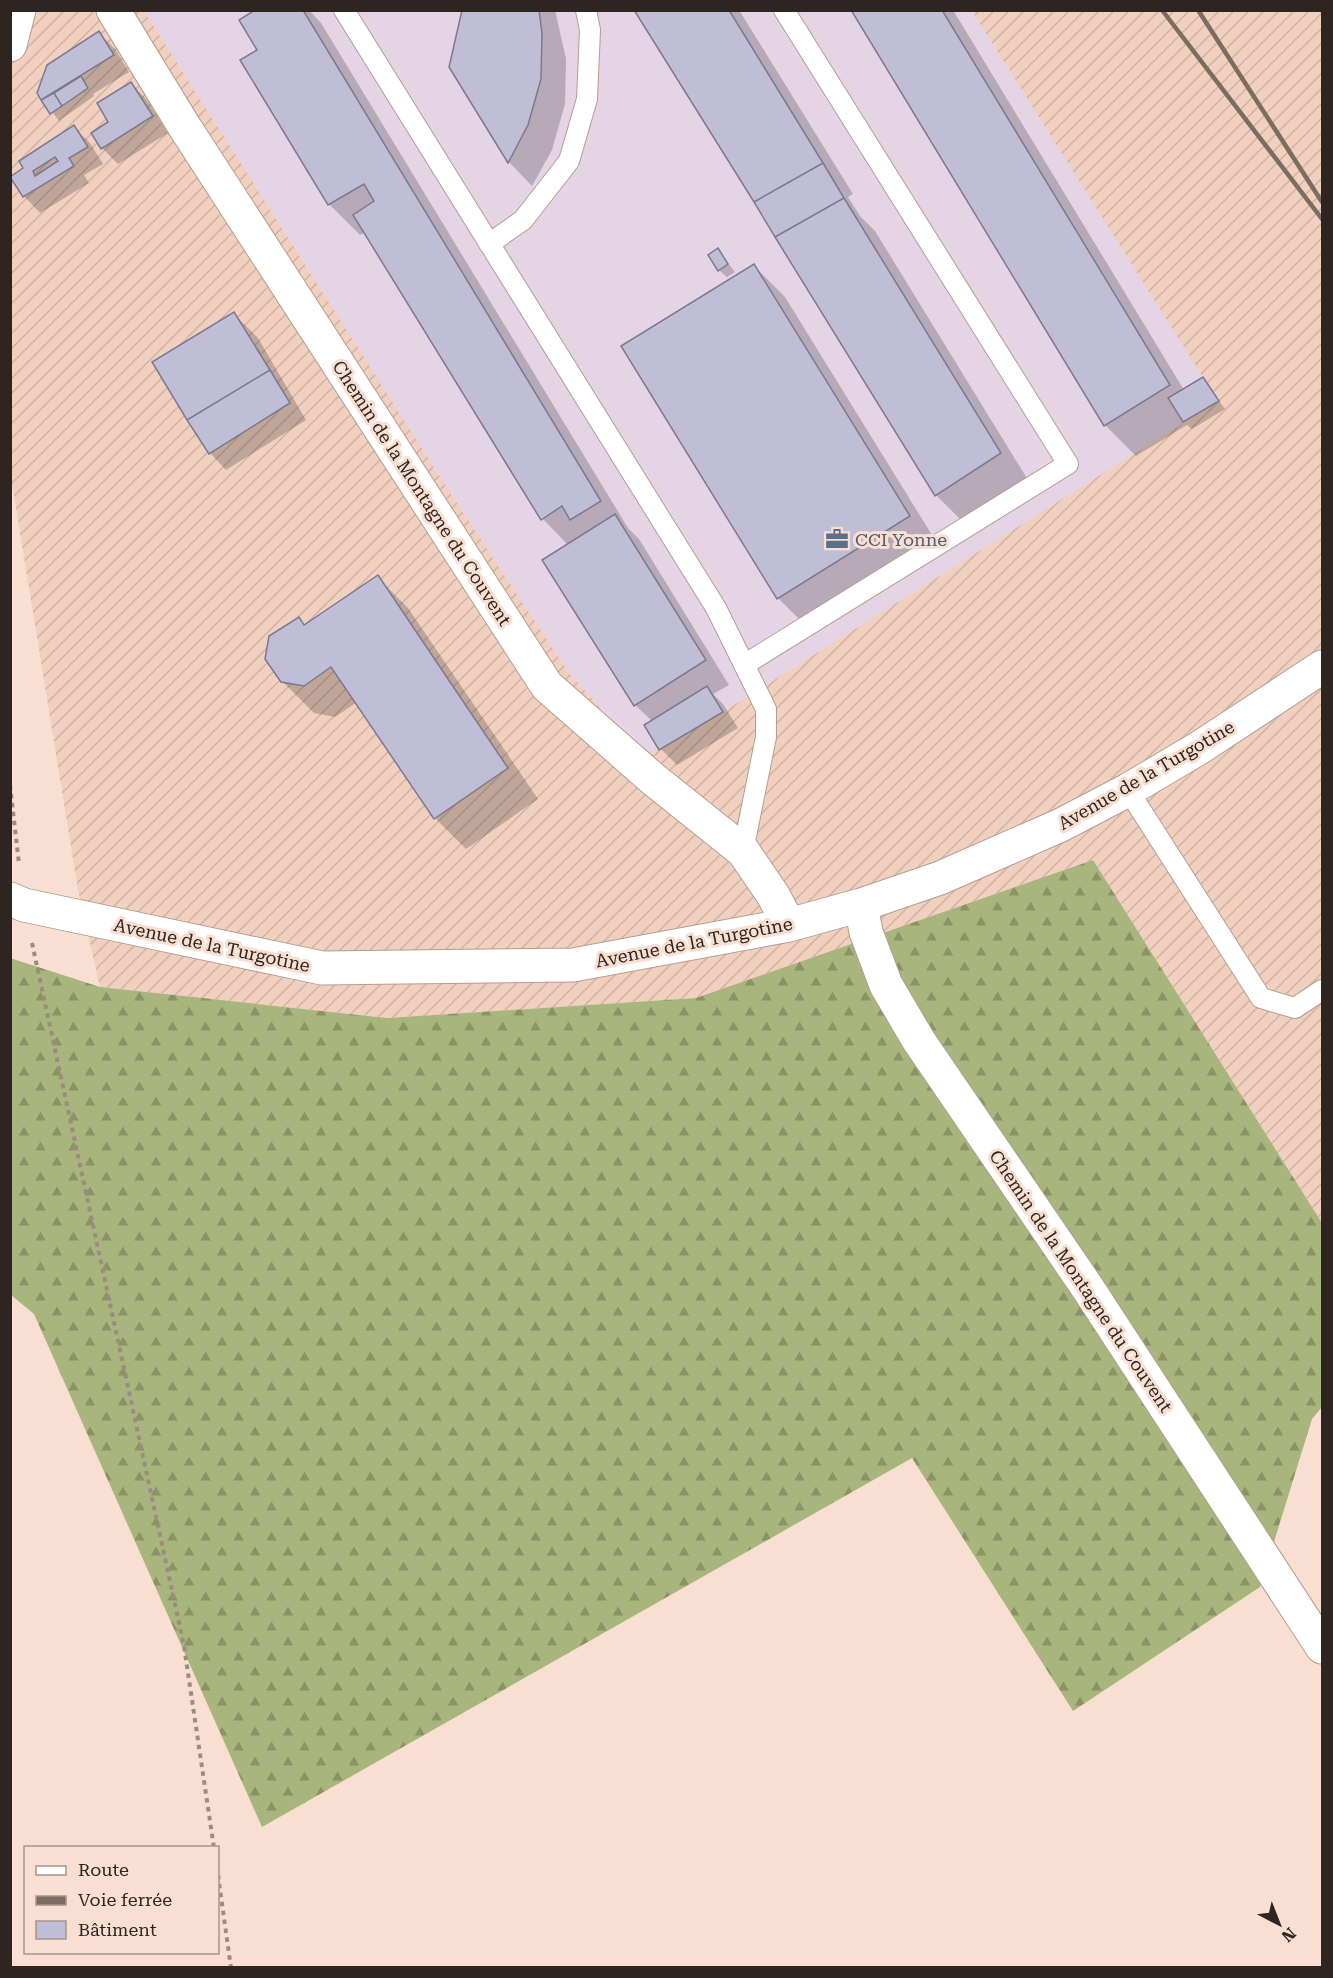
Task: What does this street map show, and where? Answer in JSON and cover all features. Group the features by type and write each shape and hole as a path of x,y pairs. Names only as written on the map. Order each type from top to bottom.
{"street":[{"path":"10,45 20,10"},
{"name":"Chemin de la Montagne du Couvent","path":"113,10 190,136 547,686 653,779 742,851 773,895 789,925"},
{"name":"Avenue de la Turgotine","path":"17,902 322,968 573,965 789,925 912,889 994,856 1128,789 1199,748 1323,667"},
{"name":"Chemin de la Montagne du Couvent","path":"861,905 866,932 886,985 919,1041 1087,1287 1323,1647"}],"lane":[{"path":"489,244 523,220 569,161 587,99 590,30 586,10"},
{"path":"744,665 1068,464 784,10"},
{"path":"352,13 489,244 716,608 766,709 766,737 742,851"},
{"path":"1128,789 1261,998 1295,1008 1323,990"}],"path":[{"path":"10,785 17,902 184,1646 214,1846"},
{"path":"219,1882 231,1968"}],"shaded area":[{"path":"10,11 144,11 447,488 569,673 605,713 647,751 659,750 723,712 1218,401 972,11 1322,11 1322,1223 1093,860 696,998 387,1018 100,987 78,890 11,477"},
{"path":"144,11 972,11 1219,401 723,712 659,750 647,751 605,713 569,673 447,488"}],"green space":[{"path":"1093,860 1322,1223 1322,1407 1312,1419 1260,1587 1073,1711 912,1458 262,1827 34,1314 11,1295 10,958 100,987 387,1018 696,998"}],"building":[{"path":"255,10 303,10 601,501 570,520 562,506 541,520 353,215 374,201 364,184 328,205 240,60 257,50 239,20"},
{"path":"462,10 539,10 542,33 541,79 528,125 508,163 449,67"},
{"path":"634,10 729,10 823,163 754,202"},
{"path":"851,10 942,10 1170,385 1104,426"},
{"path":"99,31 114,55 41,100 37,93 47,65"},
{"path":"81,76 88,88 62,106 54,93"},
{"path":"131,82 153,116 101,149 91,133 108,122 97,103"},
{"path":"54,93 62,106 50,114 41,100"},
{"path":"74,125 88,147 69,158 74,166 23,197 10,177 23,168 19,161","holes":["55,157 58,161 35,176 33,171"]},
{"path":"823,163 844,198 775,237 754,202"},
{"path":"844,198 1001,453 935,496 775,237"},
{"path":"718,248 728,264 718,271 708,255"},
{"path":"754,264 910,516 777,599 621,346"},
{"path":"234,312 270,370 187,420 152,362"},
{"path":"270,370 290,403 209,454 187,420"},
{"path":"1203,377 1219,401 1183,422 1168,398"},
{"path":"615,514 706,660 634,706 542,560"},
{"path":"378,575 508,768 434,819 331,667 304,686 281,682 265,659 269,636 299,617 304,625"},
{"path":"707,686 723,712 659,750 644,725"}],"railway":[{"path":"1162,10 1322,219"},
{"path":"1198,10 1322,202"}],"place":[{"name":"CCI Yonne","path":"837,539"}]}
